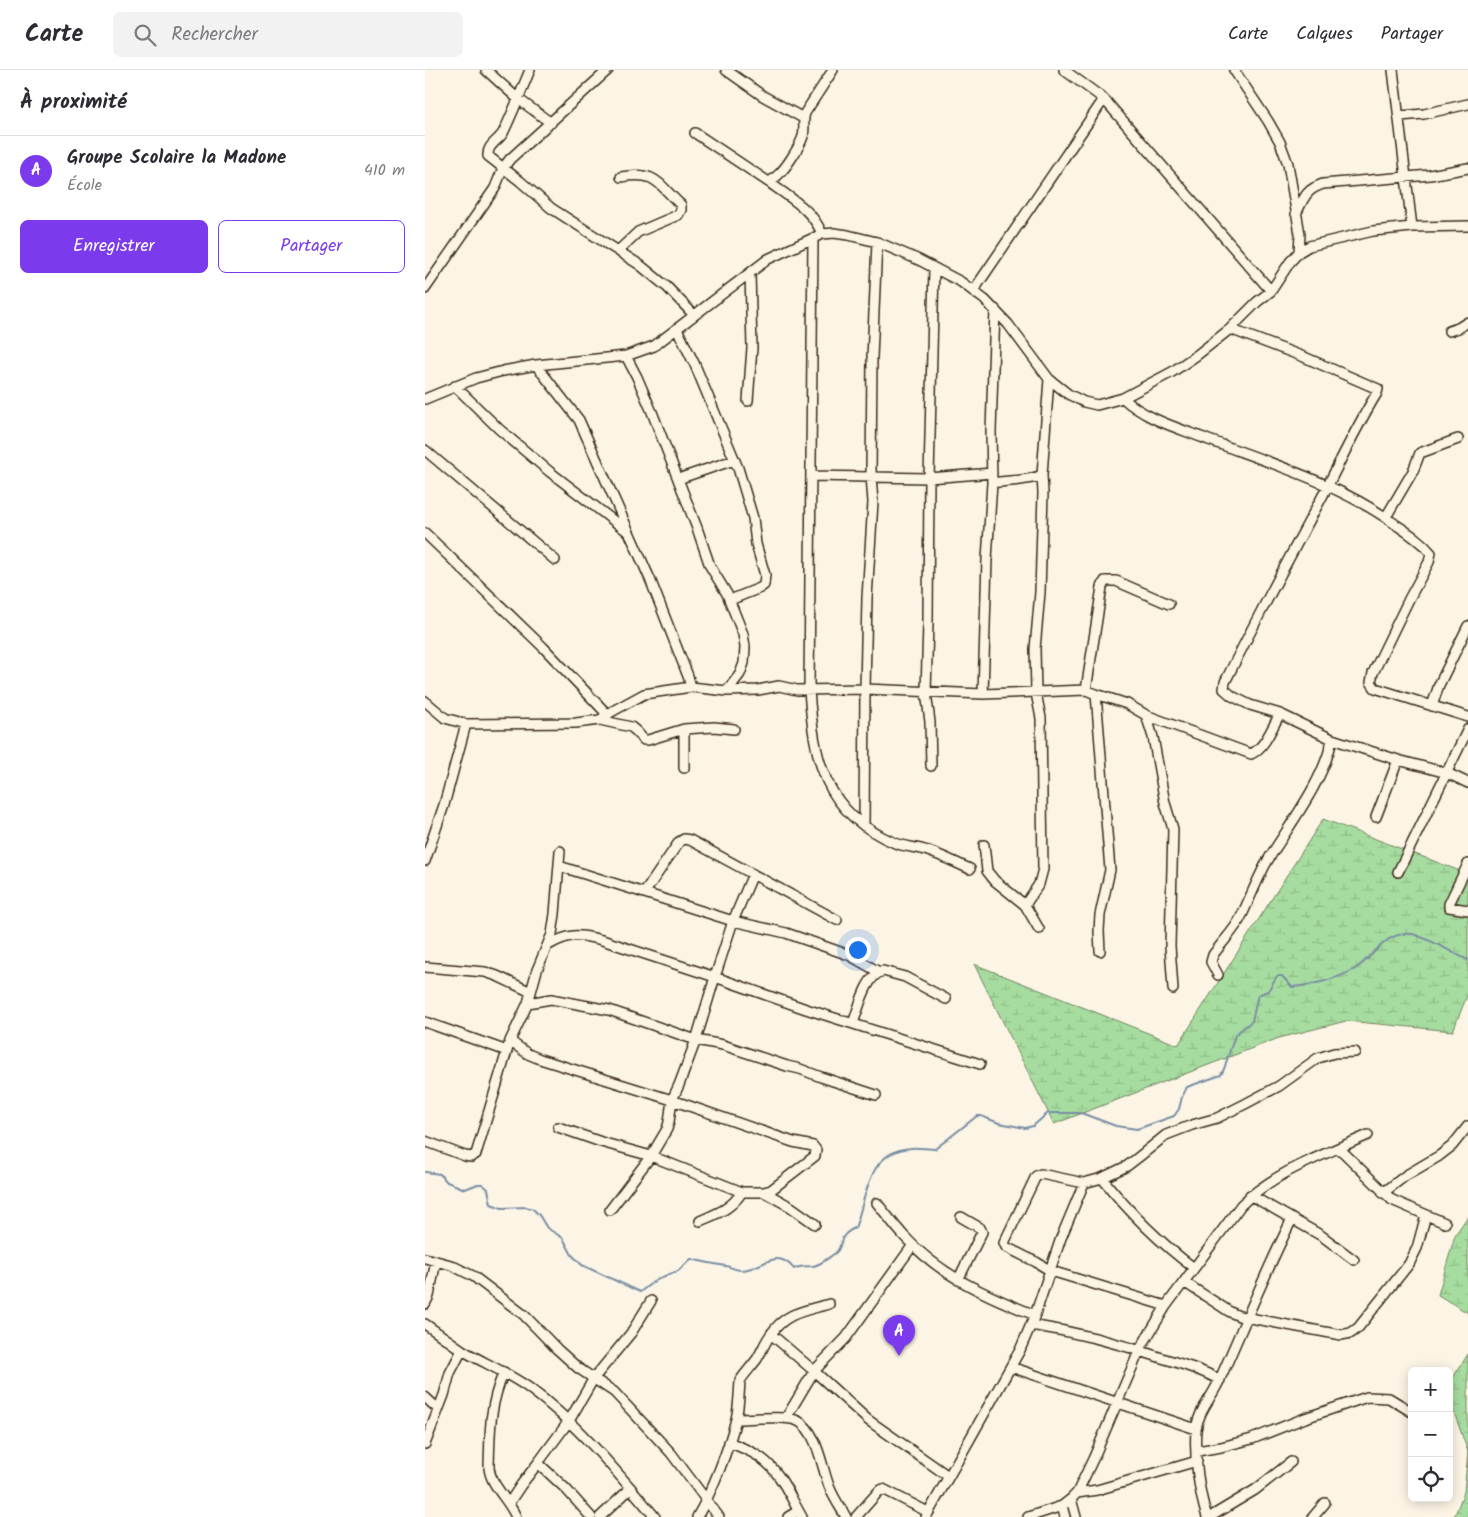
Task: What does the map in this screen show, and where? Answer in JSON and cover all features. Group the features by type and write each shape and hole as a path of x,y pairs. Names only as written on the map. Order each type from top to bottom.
{"street":[{"path":"486,70 517,98 551,124"},
{"path":"530,70 502,135 490,146 487,152 488,156 551,208 619,250 667,287 694,315"},
{"path":"425,289 495,188 503,168 510,159 551,124 608,70"},
{"path":"726,70 763,96 803,118"},
{"path":"770,183 772,179 778,176 799,145 804,136 803,118 833,70"},
{"path":"1065,70 1104,99 1271,291"},
{"path":"1235,70 1279,142 1292,180 1300,234 1299,252"},
{"path":"1393,70 1412,227"},
{"path":"974,290 1104,99"},
{"path":"1400,116 1424,114 1468,104"},
{"path":"695,133 770,183 811,214 817,222 811,476 809,690 819,763 835,797 847,812 864,826 897,844 927,850 971,869"},
{"path":"1296,214 1305,195 1312,188 1323,184 1430,176 1468,168"},
{"path":"619,250 638,232 678,215 681,210 681,204 653,178 639,174 621,177"},
{"path":"425,399 485,376 536,364 626,356 654,346 768,260 817,236 834,233 877,242 919,260 974,290 1009,324 1049,379 1068,394 1084,402 1097,405 1123,398 1172,372 1197,355 1230,329 1271,291 1290,262 1299,252 1309,246 1373,231 1412,227 1468,226"},
{"path":"864,826 867,598 873,502 871,476 872,358 877,242"},
{"path":"931,766 927,692 929,478 934,268"},
{"path":"748,401 752,348 750,273"},
{"path":"983,694 987,559 992,483 995,309"},
{"path":"1449,331 1468,322"},
{"path":"677,329 698,372 751,506 756,544 765,580 764,585 730,600"},
{"path":"1230,329 1304,356 1378,389 1347,444 1225,682 1224,689 1231,696 1250,705 1280,714 1332,739 1447,774 1468,783"},
{"path":"626,356 649,403 710,566 723,585 743,634 745,647 744,663 740,674 727,691"},
{"path":"536,364 579,420 650,579 689,676 691,687"},
{"path":"1025,905 1039,884 1043,869 1041,718 1036,693 1035,649 1040,592 1042,475 1049,379"},
{"path":"455,386 499,429 550,472 629,533"},
{"path":"1123,398 1141,412 1164,422 1328,484 1356,498 1425,545 1431,552 1429,562 1373,673 1371,682 1375,688 1468,716"},
{"path":"1386,517 1413,471 1419,453 1458,439"},
{"path":"425,450 555,560"},
{"path":"678,479 734,460"},
{"path":"811,476 929,478 991,473"},
{"path":"992,483 1025,481 1042,475"},
{"path":"425,533 543,647 603,717 631,727 636,730 643,740 683,729 714,727 734,729"},
{"path":"1086,690 1102,587 1105,581 1116,581 1169,604"},
{"path":"1432,706 1439,685 1468,626"},
{"path":"425,701 445,718 466,724 551,724 603,717 644,694 691,687 727,691 758,690 779,686 797,690 865,689 983,694 1086,690 1127,704 1147,715 1251,754 1257,752 1280,714"},
{"path":"1096,694 1110,870 1100,914 1100,951"},
{"path":"1147,715 1165,803 1173,829 1170,946 1173,988"},
{"path":"425,861 444,805 466,724"},
{"path":"683,729 684,768"},
{"path":"1398,872 1468,730"},
{"path":"1218,975 1211,962 1213,955 1242,916 1267,861 1318,779 1330,751 1332,739"},
{"path":"1376,817 1397,760"},
{"path":"645,892 679,842 683,839 690,840 837,920"},
{"path":"984,845 987,871 1025,905 1039,929"},
{"path":"425,1141 465,1156 471,1157 476,1154 510,1041 528,1003 537,970 547,946 555,914 561,851"},
{"path":"1468,864 1449,904 1449,906 1454,908 1468,910"},
{"path":"559,866 645,892 733,922 791,935 849,955 879,972"},
{"path":"610,1210 651,1156 669,1122 672,1100 696,1040 733,922 753,874"},
{"path":"547,946 565,936 586,936 602,940 980,1064"},
{"path":"425,967 485,972 531,992"},
{"path":"853,1023 869,982 883,970 905,977 946,999"},
{"path":"528,1003 551,999 609,1010 696,1040 723,1045 787,1066 800,1068 876,1095"},
{"path":"425,1022 507,1051"},
{"path":"510,1041 528,1054 540,1059 672,1100 793,1142 813,1146 816,1150 815,1156 771,1190 764,1192 742,1192 651,1156 601,1142 558,1127"},
{"path":"1166,1306 1051,1271 1006,1248 1004,1243 1039,1174 1084,1183 1103,1178 1127,1166 1166,1135 1217,1118 1245,1104 1279,1086 1318,1058 1335,1053 1355,1052"},
{"path":"1383,1193 1405,1176 1452,1146 1468,1126"},
{"path":"1029,1517 1062,1506 1074,1496 1095,1457 1140,1349 1183,1282 1220,1232 1251,1195 1315,1158 1367,1134"},
{"path":"1339,1148 1383,1193 1403,1206 1445,1223"},
{"path":"1103,1178 1118,1198 1149,1231 1194,1268"},
{"path":"856,1517 883,1489 927,1515 1011,1367 1031,1325 1061,1238 1084,1183"},
{"path":"700,1221 736,1202 742,1192"},
{"path":"764,1192 791,1207 815,1224"},
{"path":"1251,1195 1322,1236 1354,1260"},
{"path":"877,1203 913,1245 958,1280 995,1300 1035,1315"},
{"path":"1183,1282 1230,1312 1247,1318 1341,1335 1351,1333 1358,1328 1409,1264 1417,1248 1426,1216"},
{"path":"958,1280 982,1232 980,1228 961,1217"},
{"path":"1291,1462 1255,1490 1209,1517 1199,1482 1196,1429 1201,1414 1220,1380 1258,1291 1292,1219"},
{"path":"785,1418 814,1371 846,1338 913,1245"},
{"path":"425,1258 451,1265 473,1276 524,1315 578,1368 614,1392 651,1430 693,1481 719,1517"},
{"path":"425,1304 429,1296 436,1261"},
{"path":"509,1503 569,1421 594,1378 631,1332 651,1301"},
{"path":"697,1517 706,1501 729,1442 736,1419 740,1381 779,1324 793,1314 829,1304"},
{"path":"425,1324 462,1350 504,1372 529,1388 569,1421 655,1517"},
{"path":"1031,1325 1140,1349 1220,1380"},
{"path":"771,1334 868,1420 949,1476"},
{"path":"425,1444 450,1373 462,1350"},
{"path":"1011,1367 1196,1429"},
{"path":"504,1372 491,1409 489,1468 491,1477 516,1517"},
{"path":"425,1397 438,1409"},
{"path":"1197,1450 1221,1447 1252,1439 1305,1418 1367,1397 1389,1398 1408,1410"},
{"path":"736,1419 785,1418 797,1421 806,1427 813,1440 829,1488 846,1517"},
{"path":"729,1442 761,1458 772,1468 800,1514 788,1517"},
{"path":"1074,1496 1197,1461"},
{"path":"538,1464 567,1488 591,1517"},
{"path":"600,1517 631,1488"},
{"path":"1074,1496 1076,1517"},
{"path":"1313,1517 1325,1503"},
{"path":"1062,1506 1065,1517"}],"green space":[{"path":"1323,819 1468,874 1468,993 1453,1031 1346,1021 1279,1038 1054,1124 974,964 1178,1045"},
{"path":"1468,1216 1468,1313 1438,1295 1455,1235"},
{"path":"1468,1354 1468,1452 1453,1409 1453,1378"},
{"path":"1468,1452 1468,1517 1454,1517 1464,1492"}],"waterway":[{"path":"425,1172 440,1174 447,1182 465,1189 482,1184 488,1189 491,1204 502,1208 526,1207 533,1209 547,1228 563,1238 572,1255 582,1265 640,1292 657,1279 678,1271 691,1259 737,1270 756,1267 775,1259 787,1262 794,1269 813,1266 822,1263 837,1251 842,1238 855,1228 866,1190 877,1166 885,1157 896,1151 914,1148 935,1149 977,1116 1025,1128 1033,1126 1048,1113 1081,1113 1116,1126 1137,1129 1174,1116 1179,1109 1187,1087 1221,1075 1235,1035 1252,1021 1258,995 1268,991 1277,976 1282,976 1292,987 1325,981 1355,969 1387,940 1403,934 1412,934 1424,938 1468,960"}],"place":[{"name":"Groupe Scolaire la Madone","path":"899,1356"}]}
